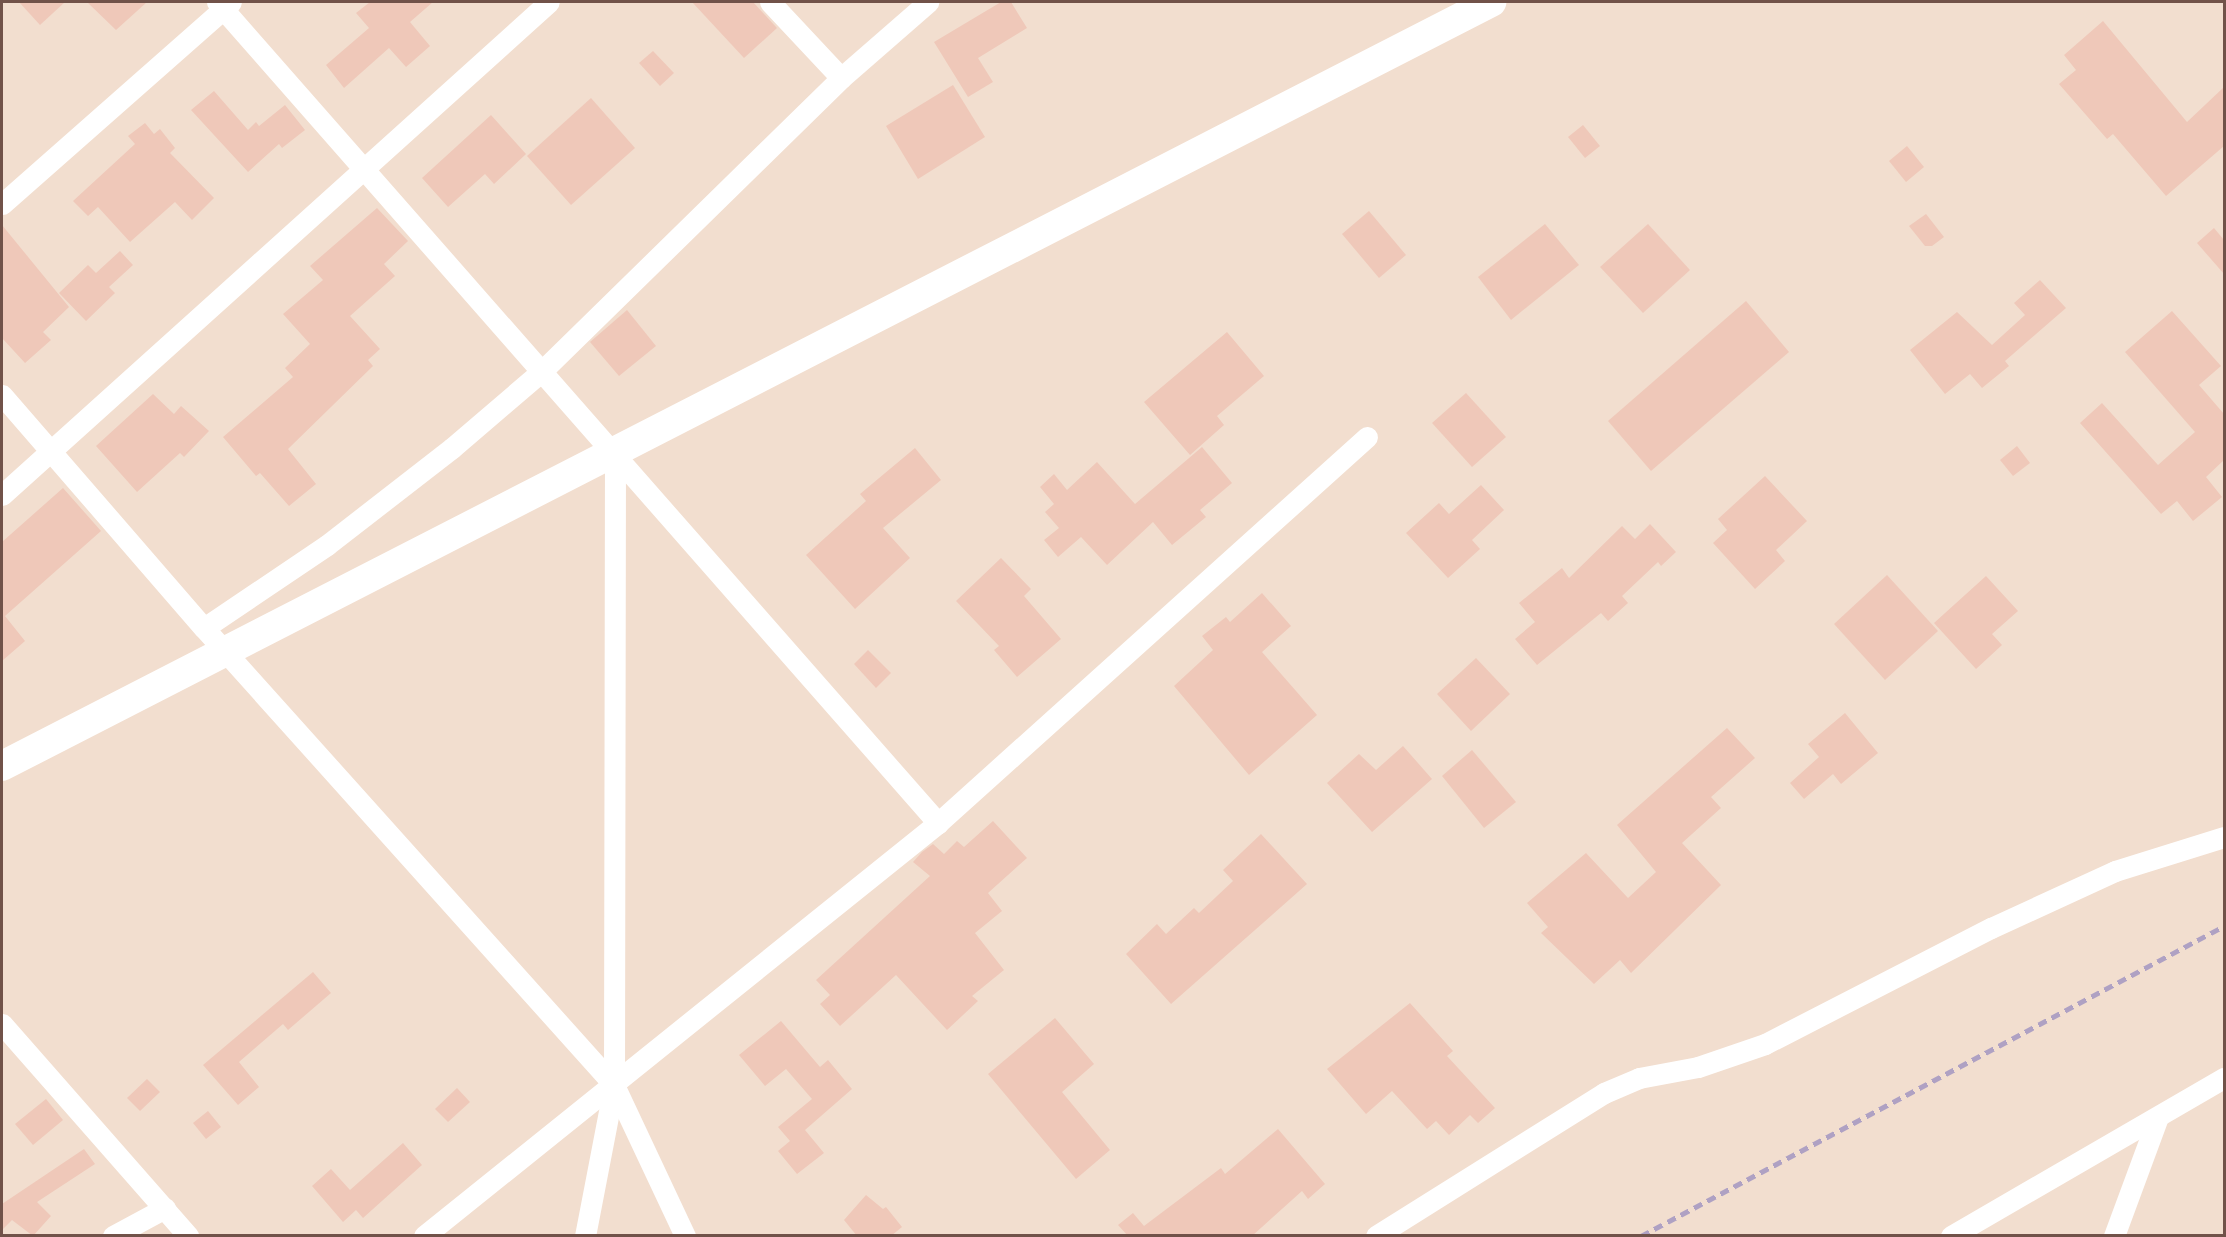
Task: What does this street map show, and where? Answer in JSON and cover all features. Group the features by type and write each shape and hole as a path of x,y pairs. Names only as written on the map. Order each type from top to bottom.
{"street":[{"path":"2,495 363,167 549,2"},
{"path":"770,2 841,78"},
{"path":"204,628 327,545 452,448 543,370 841,78 928,2"},
{"path":"2,766 226,654 1491,2"},
{"path":"2,204 224,4 363,167 938,823"},
{"path":"2,395 52,450 226,654 614,1084 685,1236"},
{"path":"424,1236 938,823 1367,437"},
{"path":"585,1236 614,1084 615,453"},
{"path":"1376,1236 1604,1093 1639,1078 1698,1067 1765,1044 1991,928 2105,876 2224,837"},
{"path":"2,1024 9,1045 165,1208 188,1236"},
{"path":"1951,1236 2157,1120 2224,1078"},
{"path":"2114,1236 2157,1120"},
{"path":"113,1236 165,1208"}],"shaded area":[{"path":"2,2 2224,2 2224,1235 2,1235"}],"building":[{"path":"19,2 65,2 40,25"},
{"path":"87,2 147,2 116,30"},
{"path":"370,2 433,2 410,22 430,46 406,67 389,48 344,88 326,65 369,28 356,13"},
{"path":"692,2 753,2 777,28 744,58"},
{"path":"1001,2 1011,2 1027,28 978,58 993,82 968,97 934,42"},
{"path":"2103,21 2187,122 2224,87 2224,146 2166,196 2113,134 2107,139 2059,84 2076,70 2064,55"},
{"path":"653,51 674,73 660,86 639,63"},
{"path":"953,85 985,137 918,179 886,126"},
{"path":"214,91 248,130 256,122 259,126 285,105 305,130 282,148 279,144 248,172 191,110"},
{"path":"591,98 635,148 571,205 527,156"},
{"path":"491,115 526,154 494,184 485,174 448,207 422,178"},
{"path":"145,123 154,134 160,129 175,148 170,153 214,198 192,220 175,202 130,242 98,207 88,216 73,201 135,144 128,136"},
{"path":"1583,125 1600,146 1585,158 1568,137"},
{"path":"1907,146 1924,167 1906,182 1889,161"},
{"path":"377,208 408,241 384,264 395,276 350,316 380,349 368,360 373,366 288,449 316,484 289,506 260,473 256,476 223,437 293,377 285,368 310,344 283,314 323,280 310,266"},
{"path":"1369,211 1406,255 1379,278 1342,234"},
{"path":"1926,214 1944,237 1932,246 1925,246 1909,226"},
{"path":"1545,224 1579,265 1511,320 1478,277"},
{"path":"1648,224 1690,270 1643,313 1600,267"},
{"path":"2,225 69,307 43,332 51,340 25,363 2,338"},
{"path":"2214,228 2224,240 2224,274 2197,243"},
{"path":"120,251 133,265 109,287 115,293 86,321 59,293 88,265 96,273"},
{"path":"2040,280 2066,308 2005,361 2009,366 1982,388 1970,374 1945,394 1910,350 1957,312 1992,345 2025,315 2014,303"},
{"path":"1746,301 1789,352 1651,471 1608,421"},
{"path":"627,310 656,346 619,376 590,342"},
{"path":"2172,311 2221,366 2199,385 2224,414 2224,460 2206,477 2222,497 2193,521 2177,501 2161,514 2080,423 2102,403 2158,465 2195,432 2125,352"},
{"path":"1227,332 1264,376 1217,416 1224,425 1190,455 1144,402"},
{"path":"1466,393 1506,437 1472,467 1432,423"},
{"path":"153,394 174,414 181,406 209,431 184,457 180,453 137,492 96,446"},
{"path":"2017,446 2030,463 2013,476 2000,460"},
{"path":"1202,447 1232,483 1200,510 1206,517 1172,545 1153,522 1107,565 1081,537 1058,557 1044,540 1059,528 1045,512 1054,504 1040,487 1054,474 1067,490 1097,462 1135,504"},
{"path":"915,448 941,480 883,528 910,558 855,609 806,555 866,501 860,494"},
{"path":"1765,476 1807,521 1776,550 1785,561 1755,589 1713,543 1727,530 1718,519"},
{"path":"1481,485 1504,510 1472,540 1480,549 1448,578 1406,533 1439,503 1449,514"},
{"path":"63,488 101,531 5,616 25,641 2,661 2,542"},
{"path":"1650,524 1676,552 1661,566 1658,562 1622,596 1628,603 1608,621 1601,613 1537,665 1515,639 1535,622 1519,603 1562,568 1569,578 1622,526 1635,539"},
{"path":"1001,558 1031,589 1024,596 1061,639 1017,677 994,650 999,646 956,601"},
{"path":"1887,575 1938,631 1885,680 1834,624"},
{"path":"1986,576 2018,611 1992,634 2002,645 1976,669 1934,623"},
{"path":"1262,593 1291,626 1262,652 1317,715 1249,775 1174,686 1213,650 1202,636 1226,617 1230,622"},
{"path":"868,650 891,673 876,688 854,664"},
{"path":"1476,658 1510,694 1471,731 1437,694"},
{"path":"1845,713 1878,753 1841,784 1833,774 1804,799 1790,783 1819,757 1808,744"},
{"path":"1727,728 1755,758 1711,797 1721,808 1682,843 1721,885 1631,973 1620,960 1594,984 1541,933 1548,927 1527,903 1586,853 1628,898 1656,872 1617,825"},
{"path":"1403,746 1432,779 1372,832 1327,783 1359,754 1376,770"},
{"path":"1472,750 1516,802 1484,828 1442,776"},
{"path":"993,821 1027,858 988,893 1002,911 975,933 1004,970 972,996 978,1001 947,1030 896,975 840,1026 820,1004 830,995 816,980 930,876 913,862 922,852 933,844 944,854 957,841 964,847"},
{"path":"1261,834 1307,884 1171,1004 1126,954 1157,924 1166,934 1194,908 1199,913 1233,881 1223,870"},
{"path":"313,972 331,993 288,1030 283,1024 239,1062 259,1087 238,1105 203,1065"},
{"path":"1410,1003 1453,1051 1447,1056 1495,1108 1478,1123 1470,1115 1449,1135 1436,1121 1427,1129 1392,1091 1366,1114 1327,1069"},
{"path":"1055,1018 1094,1064 1062,1092 1110,1150 1076,1179 988,1074"},
{"path":"781,1021 820,1067 828,1060 852,1089 805,1130 824,1153 797,1174 778,1151 790,1141 778,1127 812,1099 786,1069 765,1086 739,1055"},
{"path":"147,1079 160,1092 140,1111 127,1098"},
{"path":"457,1088 470,1102 448,1122 435,1109"},
{"path":"46,1099 63,1120 33,1145 15,1124"},
{"path":"208,1111 221,1127 206,1139 193,1123"},
{"path":"1278,1129 1325,1184 1308,1199 1302,1191 1252,1236 1128,1236 1118,1225 1133,1213 1144,1226 1221,1168 1225,1174"},
{"path":"403,1143 422,1165 363,1218 356,1210 343,1222 312,1186 331,1169 350,1190"},
{"path":"84,1149 95,1164 37,1202 51,1216 33,1236 12,1220 2,1230 2,1204"},
{"path":"866,1195 883,1209 886,1207 902,1227 891,1236 857,1236 844,1220"}],"railway":[{"path":"1641,1236 2224,926"}]}
